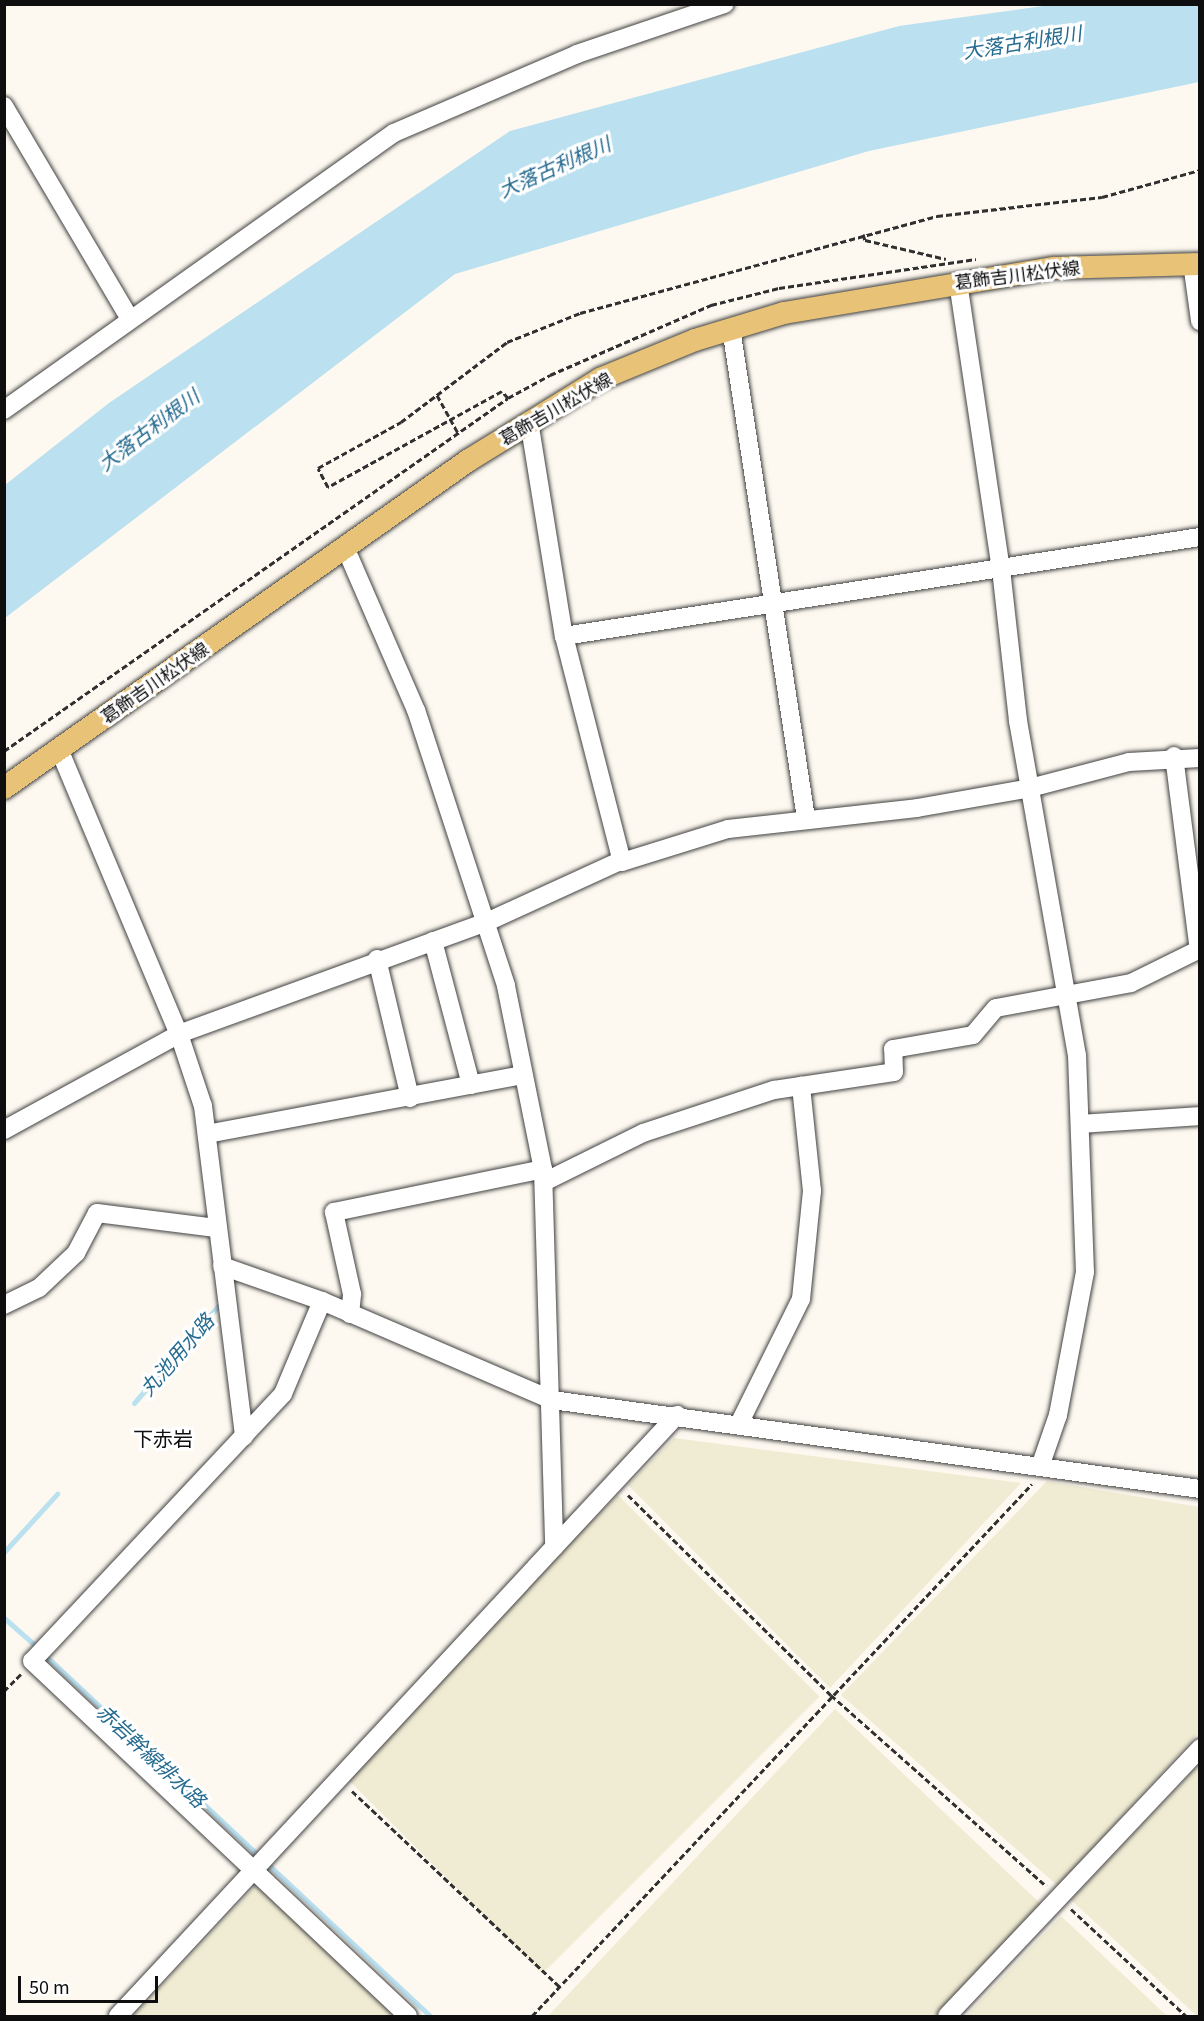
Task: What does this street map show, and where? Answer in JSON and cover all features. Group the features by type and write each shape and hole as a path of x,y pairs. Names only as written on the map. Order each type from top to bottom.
{"main road":[{"name":"葛飾吉川松伏線","path":"4,788 345,547 529,421 600,379 731,328 957,282 1096,264 1196,264"}],"street":[{"path":"4,410 394,133 577,54 725,4"},
{"path":"4,106 130,319"},
{"path":"1196,264 1200,321"},
{"path":"957,282 1001,569 1030,788 1077,1055 1085,1272 1058,1415 1045,1465"},
{"path":"731,328 775,604 806,820"},
{"path":"529,421 564,636 622,860"},
{"path":"564,636 1200,537"},
{"path":"345,547 416,710 489,921 523,1075 544,1176 552,1400 554,1547"},
{"path":"59,749 179,1034 207,1134 216,1228 244,1436"},
{"path":"350,1314 352,1294 333,1212 544,1176 643,1133 801,1086 894,1072 893,1049 973,1035 996,1008 1066,998 1131,983 1199,949 1174,756"},
{"path":"4,1130 179,1034 377,959 489,921 622,860 728,829 1030,788 1174,756 1200,758"},
{"path":"433,941 471,1085"},
{"path":"377,959 410,1098"},
{"path":"207,1134 410,1098 523,1075"},
{"path":"739,1424 801,1299 812,1191 801,1086"},
{"path":"1081,1124 1200,1116"},
{"path":"4,1305 39,1288 76,1253 97,1213 216,1228"},
{"path":"222,1266 322,1301 552,1400 1045,1465 1200,1489"},
{"path":"322,1301 283,1394 32,1661 408,2016"},
{"path":"117,2016 255,1871 677,1415"},
{"path":"947,2016 1200,1749"}],"path":[{"path":"508,398 502,391 328,487 318,468 437,395 479,361 537,328 863,234 963,212 1102,197 1200,170"},
{"path":"863,234 865,240 947,259"},
{"path":"437,395 458,433"},
{"path":"452,437 459,447"},
{"path":"532,2016 1045,1465"},
{"path":"616,1483 831,1695 1059,1898 1186,2016"},
{"path":"4,1691 32,1661"},
{"path":"340,1779 560,1987"}],"shaded area":[{"path":"674,1438 1021,1483 830,1688 628,1485"},
{"path":"1047,1481 1199,1507 1199,1732 1058,1886 841,1695"},
{"path":"618,1495 820,1697 542,1974 341,1772"},
{"path":"835,1709 1042,1905 936,2016 548,2016"},
{"path":"1199,1765 1200,2016 1197,2016 1071,1900"},
{"path":"256,1885 395,2016 133,2016"},
{"path":"1061,1916 1167,2016 966,2016"}],"water":[{"name":"大落古利根川","path":"1057,4 1199,5 1199,82 869,151 455,274 5,618 5,485 109,403 510,131 899,26"}],"waterway":[{"name":"丸池用水路","path":"134,1403 218,1306"},
{"name":"丸池用水路","path":"4,1552 57,1494"},
{"name":"赤岩幹線排水路","path":"4,1618 36,1646"},
{"name":"赤岩幹線排水路","path":"46,1656 257,1854"},
{"name":"赤岩幹線排水路","path":"271,1867 430,2016"}],"district":[{"name":"下赤岩","path":"163,1437"}]}
